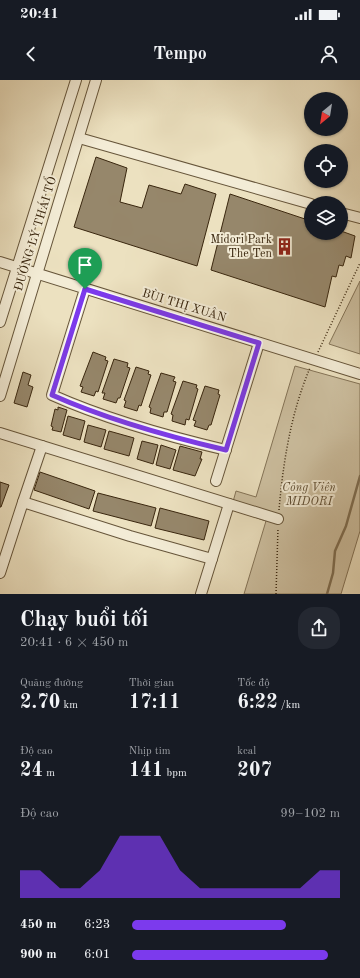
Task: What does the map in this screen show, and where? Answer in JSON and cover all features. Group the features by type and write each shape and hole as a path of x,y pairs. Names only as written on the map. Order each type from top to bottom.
{"street":[{"name":"ĐƯỜNG LÝ THÁI TỔ","path":"0,322 76,80"},
{"name":"ĐƯỜNG LÝ THÁI TỔ","path":"0,396 96,80"},
{"path":"78,138 304,202"},
{"path":"348,215 360,218"},
{"name":"BÙI THỊ XUÂN","path":"0,262 360,374"},
{"path":"85,289 52,395 87,411 159,435 226,450"},
{"path":"216,481 259,343"},
{"path":"0,434 278,519"},
{"path":"0,573 42,446"},
{"path":"23,502 130,536 212,559"},
{"path":"201,594 229,504"}],"path":[{"path":"276,594 278,519 287,445 305,381 360,264"}],"green space":[{"path":"360,281 360,354 329,344"},
{"name":"Công Viên MIDORI","path":"295,366 360,384 360,531 341,594 244,594 266,521 231,509 236,491 256,497"}],"building":[{"name":"Midori Park The Ten","path":"96,157 127,168 120,202 142,208 149,185 181,194 185,184 216,194 197,266 74,227"},
{"name":"Midori Park The Ten","path":"230,194 304,219 304,240 348,240 348,234 355,236 351,258 346,256 343,266 339,265 336,277 332,276 325,307 211,270"},
{"path":"93,352 106,357 105,360 108,361 98,392 96,391 94,396 81,392 83,387 80,386"},
{"path":"114,359 128,363 127,367 130,368 120,398 118,398 116,403 103,399 105,393 102,393"},
{"path":"136,367 149,371 148,374 151,375 141,406 139,405 137,411 124,407 126,401 124,400"},
{"path":"23,372 31,375 28,385 33,387 27,407 14,403"},
{"path":"161,373 175,377 173,381 176,382 167,412 164,412 163,417 150,413 151,408 149,407"},
{"path":"183,381 197,385 196,388 198,389 189,420 186,419 185,425 172,421 173,415 171,414"},
{"path":"205,386 219,390 218,394 220,395 211,425 209,425 207,430 194,426 196,421 193,420"},
{"path":"58,407 67,410 61,432 52,430 53,427 51,426 55,409 58,410"},
{"path":"68,416 85,421 80,440 63,435"},
{"path":"88,425 106,430 101,447 84,442"},
{"path":"109,431 134,438 129,456 104,449"},
{"path":"142,441 158,445 153,464 137,459"},
{"path":"161,445 176,450 170,469 156,465"},
{"path":"180,446 202,452 200,459 202,459 195,476 173,470"},
{"path":"40,472 95,491 89,509 34,490"},
{"path":"0,482 9,485 1,507 0,507"},
{"path":"98,493 156,508 151,526 93,511"},
{"path":"160,508 209,521 204,540 155,528"}],"waterway":[{"path":"327,594 333,573 335,551 346,526 360,476"}],"place":[{"name":"Midori Park The Ten","path":"285,247"}],"route":[{"path":"85,289 259,343 226,450 159,435 87,411 52,395 85,289"}]}
